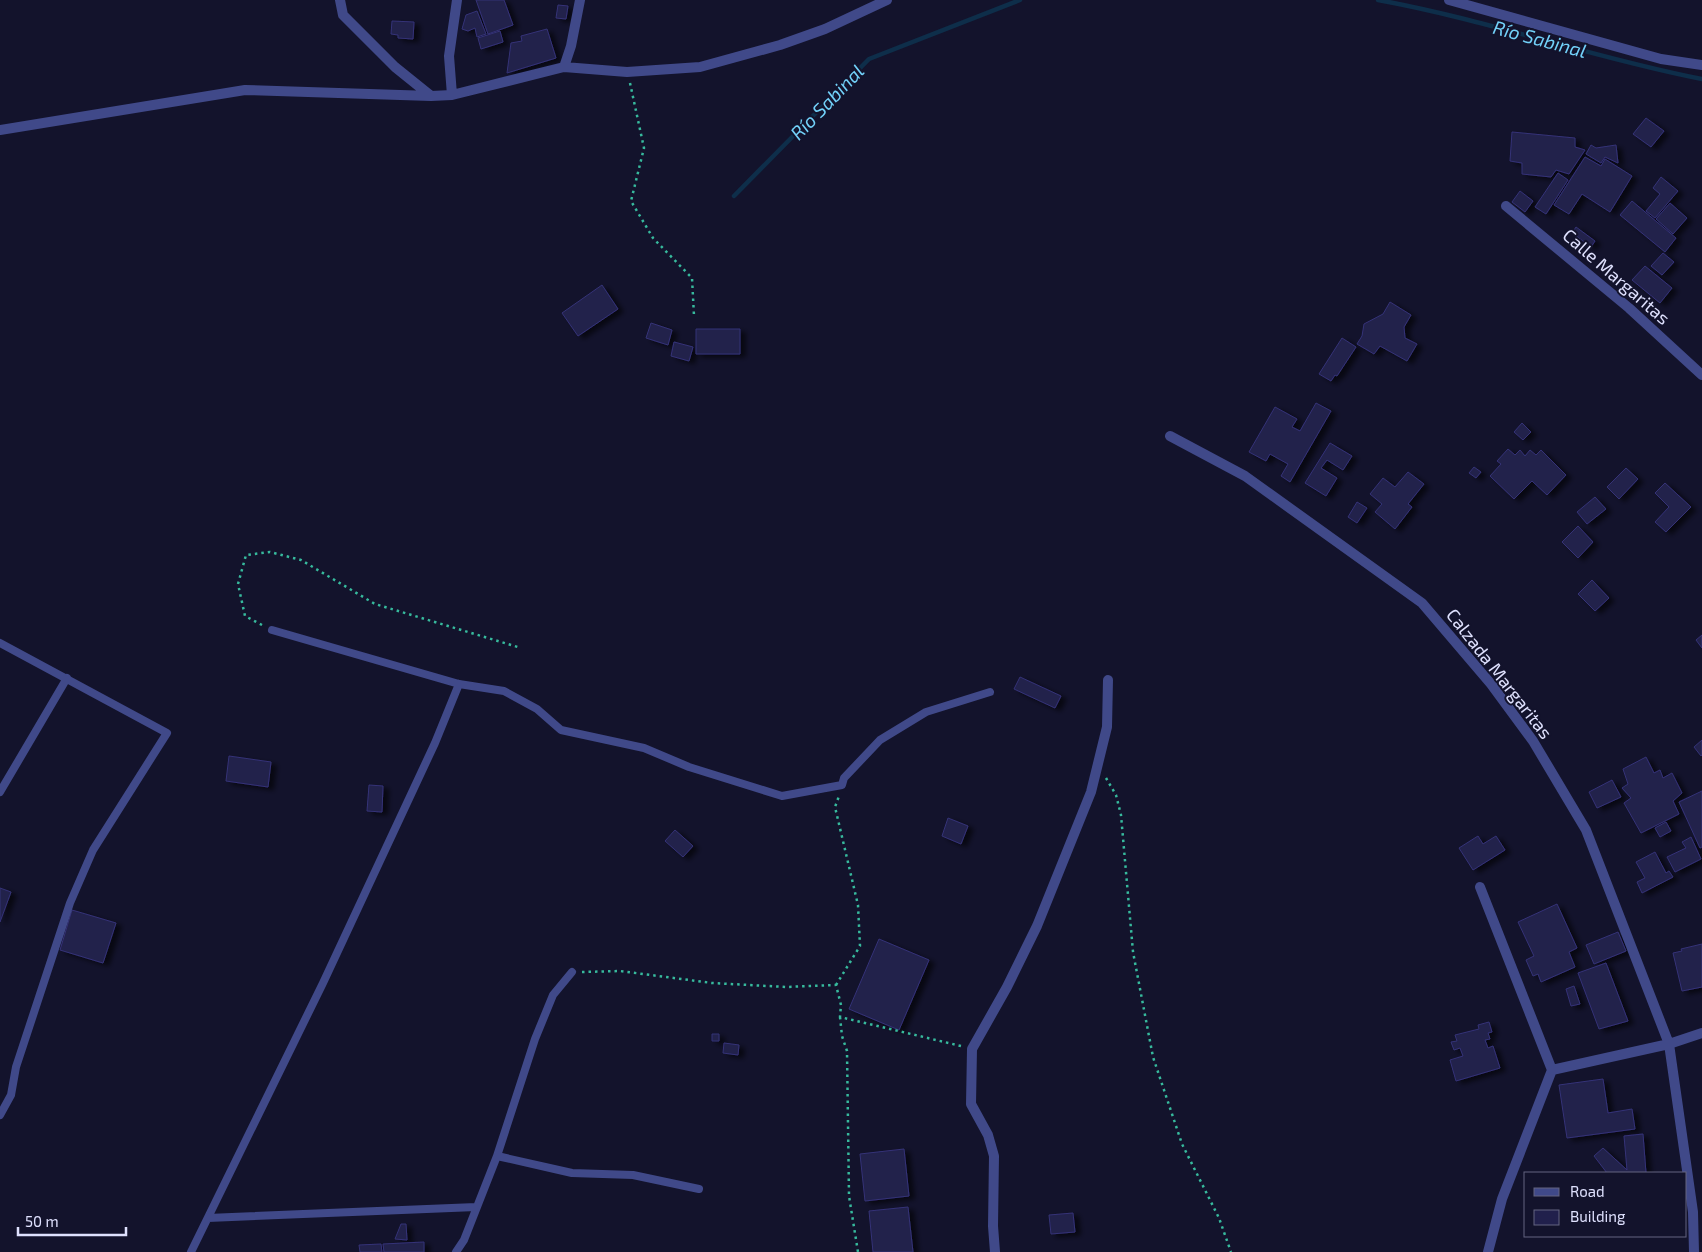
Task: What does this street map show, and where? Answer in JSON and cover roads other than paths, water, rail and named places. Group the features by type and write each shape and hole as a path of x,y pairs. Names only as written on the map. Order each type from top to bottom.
{"street":[{"path":"340,0 343,15 395,67 431,96"},
{"path":"452,95 449,56 456,0"},
{"path":"564,68 571,46 580,0"},
{"path":"0,130 245,90 431,96 452,95 564,68 627,72 700,66 780,45 825,29 887,0"},
{"path":"1449,0 1661,59 1702,65"},
{"name":"Calle Margaritas","path":"1506,206 1629,308 1702,375"},
{"name":"Calzada Margaritas","path":"1170,436 1245,476 1422,603 1491,684 1533,741 1586,830 1669,1044 1693,1212 1694,1252"},
{"path":"995,1252 993,1226 994,1156 988,1135 971,1104 972,1049 1007,987 1037,926 1091,792 1107,727 1108,680"},
{"path":"1480,887 1552,1070 1502,1199 1488,1252"},
{"path":"1552,1070 1669,1044 1702,1033"}],"lane":[{"path":"272,630 459,684 504,691 537,709 561,730 644,748 689,767 782,796 842,785 844,778 880,740 926,712 990,692"},
{"path":"0,643 167,733 93,850 70,903 16,1067 11,1095 0,1116"},
{"path":"0,792 67,678"},
{"path":"191,1252 323,983 435,743 459,684"},
{"path":"456,1252 497,1156 536,1039 553,995 572,972"},
{"path":"497,1156 572,1173 634,1175 699,1189"},
{"path":"208,1218 476,1207"}],"waterway":[{"name":"Río Sabinal","path":"734,196 869,59 1020,0"},
{"name":"Río Sabinal","path":"1378,0 1419,8 1621,61 1702,79"}]}
